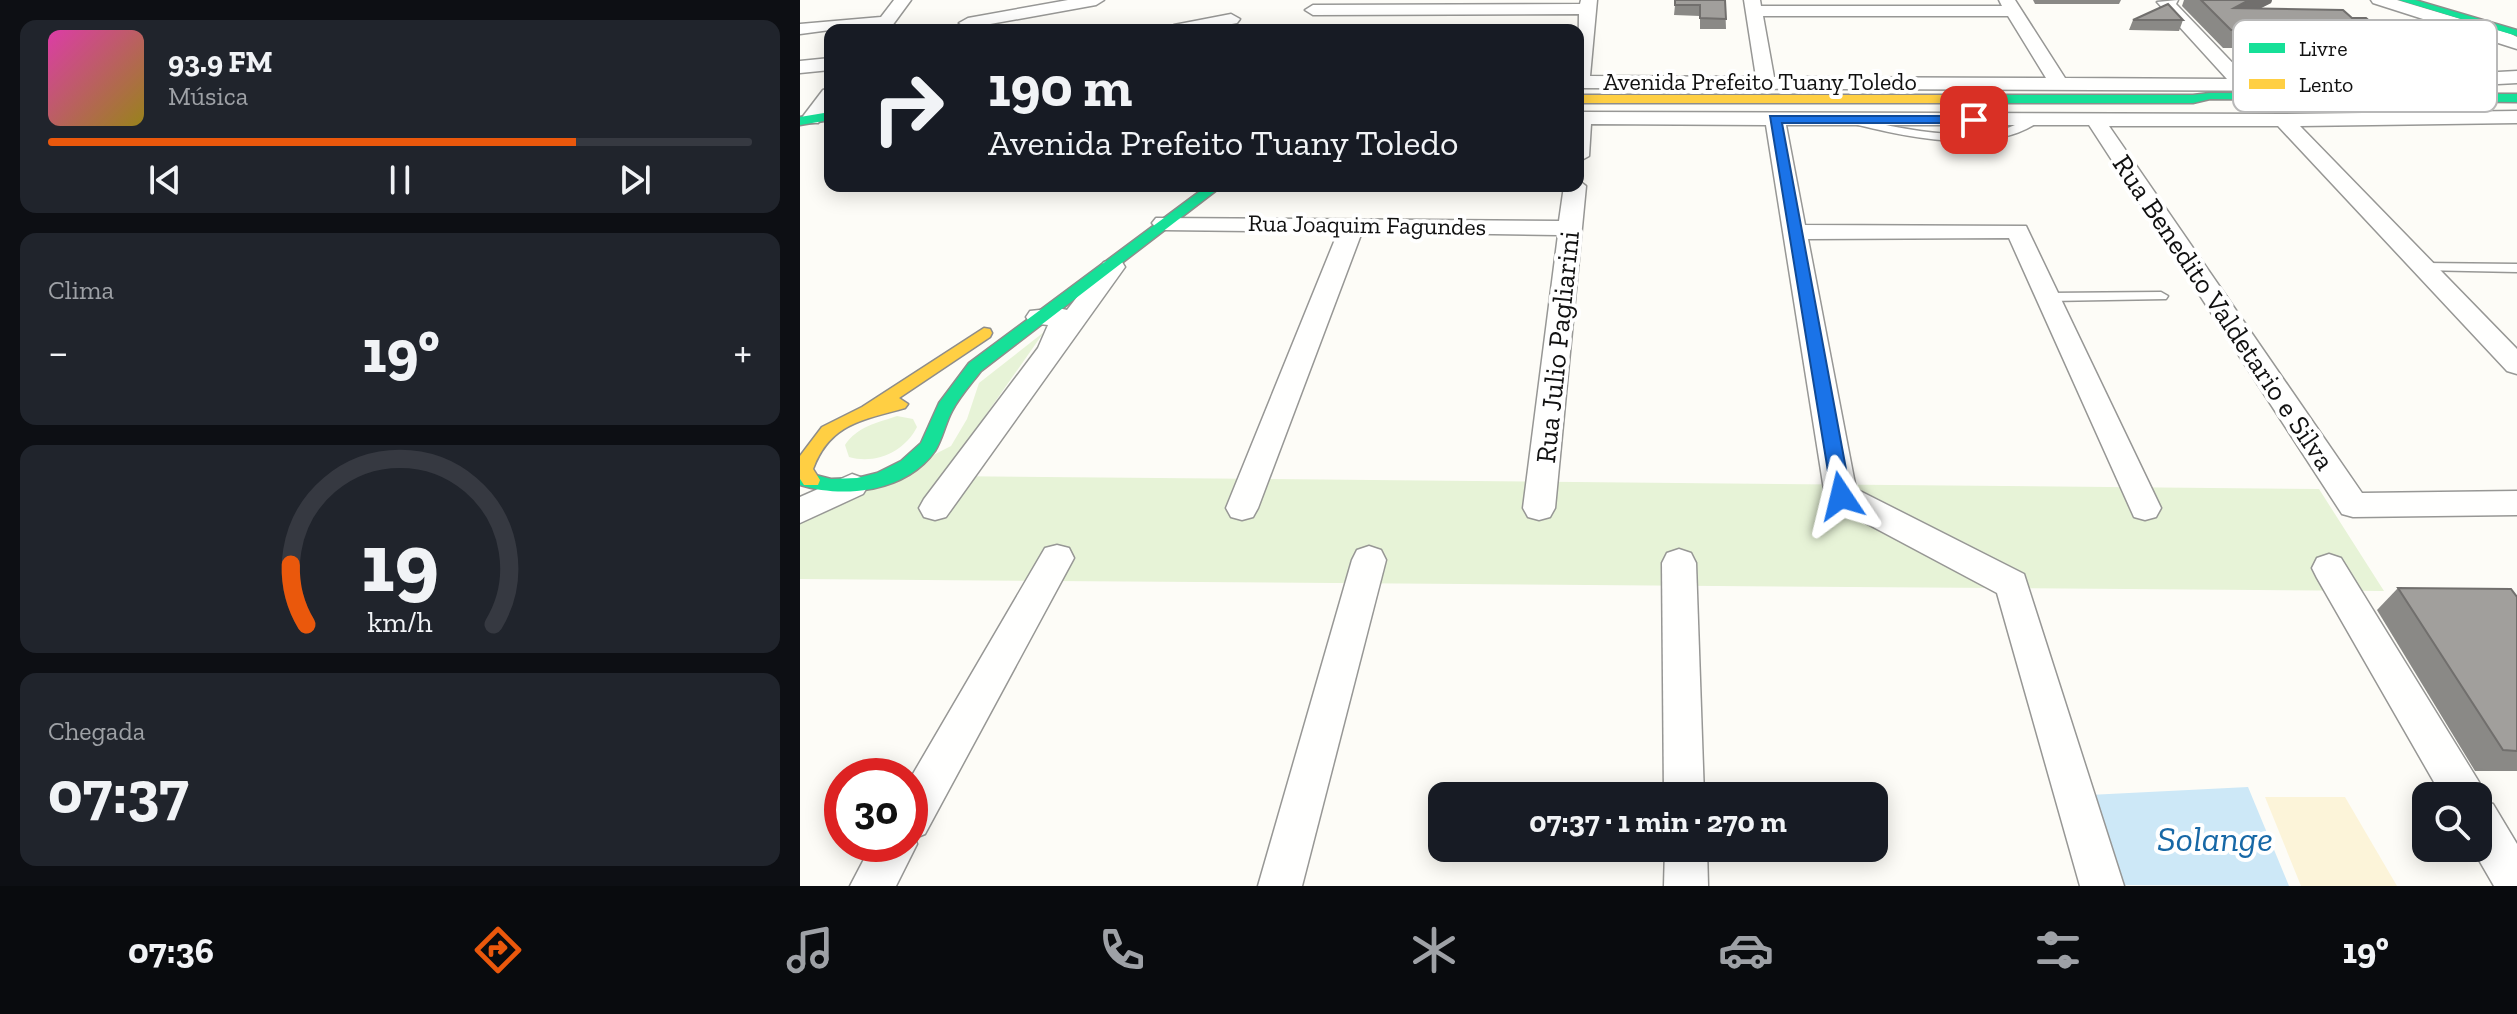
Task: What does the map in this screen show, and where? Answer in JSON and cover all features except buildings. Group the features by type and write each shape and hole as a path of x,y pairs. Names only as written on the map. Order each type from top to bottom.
{"main road":[{"path":"2404,0 2472,20"},
{"path":"2446,0 2517,21"},
{"path":"2468,0 2517,14"},
{"path":"2497,27 2517,33"},
{"name":"Avenida Prefeito Tuany Toledo","path":"1584,100 2233,97"},
{"path":"2497,99 2517,98"},
{"path":"2497,104 2517,106"},
{"path":"2365,117 2382,112"},
{"path":"994,326 817,440 805,456 806,484 852,486 875,480 908,463 929,443 951,396 975,367 1039,317 1179,192"},
{"path":"1124,242 1164,223 1207,192"},
{"path":"800,432 862,412 901,404 919,405 929,410 937,423"}],"street":[{"path":"885,24 903,0"},
{"path":"965,0 968,24"},
{"path":"978,24 1096,0"},
{"path":"2170,0 2165,2 2233,74"},
{"path":"2379,0 2442,20"},
{"path":"1312,5 1589,5 1584,52"},
{"path":"1766,83 1753,6 2010,5 2058,82"},
{"path":"1205,24 1231,19"},
{"path":"800,29 824,28"},
{"path":"2497,38 2517,44"},
{"path":"800,67 824,65"},
{"name":"Avenida Prefeito Tuany Toledo","path":"2497,78 2517,77"},
{"name":"Avenida Prefeito Tuany Toledo","path":"1584,100 1766,83 2233,83"},
{"name":"Avenida Prefeito Tuany Toledo","path":"1584,100 1775,119 2517,117"},
{"path":"1775,119 1841,496 2012,584 2102,886"},
{"name":"Rua Benedito Valdetario e Silva","path":"2095,120 2353,505 2517,503"},
{"path":"2283,120 2517,365"},
{"name":"Rua Julio Pagliarini","path":"1539,508 1574,192"},
{"name":"Rua Joaquim Fagundes","path":"1164,223 1570,228"},
{"path":"1242,508 1353,225"},
{"path":"1795,232 2018,231 2145,508"},
{"path":"935,508 1124,242"},
{"path":"1039,317 1058,316 1062,323 1050,350"},
{"path":"800,511 852,486"},
{"path":"928,787 1057,558"},
{"path":"1280,886 1369,560"},
{"path":"1679,563 1684,782"},
{"path":"2329,568 2457,782"},
{"path":"2492,842 2517,884"},
{"path":"872,886 886,862"},
{"path":"1686,862 1686,886"}],"lane":[{"path":"2424,267 2517,268"},
{"path":"2049,297 2161,296"}],"green space":[{"path":"1044,332 943,476 2319,489 2384,591 800,579 800,523 951,446 967,419 979,383"},
{"path":"897,416 913,419 917,427 905,443 879,457 849,457 845,445 856,433"}],"sand":[{"path":"2265,797 2345,797 2397,886 2301,886"}],"water":[{"name":"Solange","path":"2248,787 2289,886 2114,885 2089,795"}],"traffic: fast":[{"path":"2404,0 2472,20"},
{"path":"2497,27 2517,33"},
{"path":"1957,99 2193,99 2233,96"},
{"path":"2497,98 2517,98"},
{"path":"800,121 824,117"},
{"path":"800,478 831,486 857,485 884,478 908,465 927,448 940,417 975,367 1207,192"}],"traffic: slow":[{"path":"1584,99 1957,99"},
{"path":"869,410 984,333"},
{"path":"811,480 804,470 810,455 828,431 854,416 899,404"}],"route":[{"path":"1841,496 1775,119 1974,120"}]}
